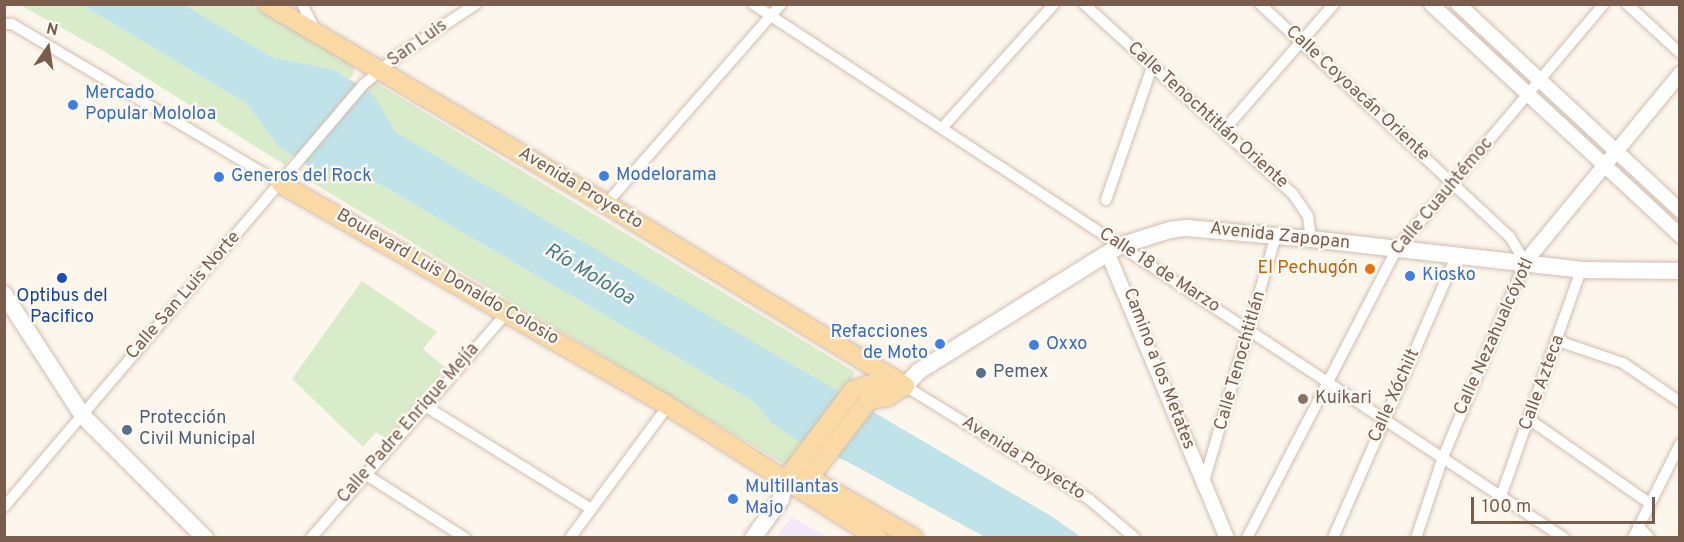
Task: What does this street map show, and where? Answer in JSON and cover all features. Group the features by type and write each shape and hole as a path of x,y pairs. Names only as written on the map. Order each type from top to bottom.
{"main road":[{"name":"Avenida Proyecto","path":"267,4 606,204 899,382"},
{"name":"Boulevard Luis Donaldo Colosio","path":"281,184 508,311 668,406 878,537"},
{"name":"Avenida Zapopan","path":"899,382 1114,250 1187,228 1311,239 1396,250 1457,254 1581,270 1680,271"},
{"path":"4,294 83,416 205,537"},
{"path":"794,483 807,448 853,390 899,382"},
{"path":"753,537 794,483 824,458 868,400 887,397 899,382"},
{"name":"Boulevard Luis Donaldo Colosio","path":"794,483 914,537"}],"street":[{"path":"302,4 317,34"},
{"name":"Calle 18 de Marzo","path":"753,4 942,128 1114,250 1251,330 1564,537"},
{"path":"606,204 781,4"},
{"path":"942,128 1054,4"},
{"name":"Calle Tenochtitlán Oriente","path":"1084,4 1224,130 1302,205 1311,239"},
{"name":"Calle Coyoacán Oriente","path":"1260,4 1510,237 1525,262"},
{"path":"1224,130 1334,4"},
{"path":"1431,4 1606,163 1680,235"},
{"path":"1458,4 1680,210"},
{"name":"Calle Cuauhtémoc","path":"1247,537 1396,250 1452,181 1530,96 1539,79 1604,4"},
{"path":"1627,4 1680,53"},
{"name":"San Luis","path":"363,85 473,5"},
{"name":"Boulevard Luis Donaldo Colosio","path":"8,24 281,184"},
{"path":"1106,200 1152,67"},
{"name":"Calle Nezahualcóyotl","path":"1417,537 1443,457 1525,262 1680,74"},
{"name":"Calle San Luis Norte","path":"4,507 83,416 173,305 300,163 363,85"},
{"name":"Calle Tenochtitlán","path":"1203,486 1251,330 1276,236"},
{"name":"Camino a los Metates","path":"1114,250 1122,279 1203,486 1227,537"},
{"name":"Calle Xóchilt","path":"1333,537 1457,254"},
{"name":"Calle Azteca","path":"1500,496 1530,420 1581,270"},
{"name":"Calle Padre Enrique Mejía","path":"311,537 508,311"},
{"path":"1558,341 1623,363 1680,402"},
{"name":"Avenida Proyecto","path":"899,382 1090,500 1136,537"},
{"path":"425,406 591,509"},
{"path":"570,537 668,406"},
{"path":"1530,420 1649,502"},
{"path":"1633,537 1649,502 1676,461 1680,444"},
{"path":"365,474 465,537"},
{"path":"1638,526 1650,537"}],"shaded area":[{"path":"792,517 827,537 776,537"}],"green space":[{"path":"20,5 82,5 247,104 278,146 292,156 285,165 105,52"},
{"path":"184,5 251,5 355,65 353,75 350,79 333,69 274,58"},
{"path":"373,81 855,372 844,396 397,133 373,94 363,88"},
{"path":"308,166 374,181 754,402 772,424 805,444 789,467 301,176"},
{"path":"362,281 437,332 423,349 446,368 387,440 376,432 363,447 292,379"}],"water":[{"name":"Río Mololoa","path":"82,5 184,5 274,58 333,69 373,94 397,133 1051,516 1081,537 985,537 846,461 797,440 772,424 754,402 374,181 308,166 278,146 247,104"}],"place":[{"name":"Mercado Popular Mololoa","path":"73,105"},
{"name":"Modelorama","path":"604,176"},
{"name":"Generos del Rock","path":"219,177"},
{"name":"El Pechugón","path":"1370,269"},
{"name":"Kiosko","path":"1410,276"},
{"name":"Optibus del Pacifico","path":"62,278"},
{"name":"Refacciones de Moto","path":"940,344"},
{"name":"Oxxo","path":"1034,345"},
{"name":"Pemex","path":"981,373"},
{"name":"Kuikari","path":"1303,399"},
{"name":"Protección Civil Municipal","path":"127,430"},
{"name":"Multillantas Majo","path":"733,499"}]}
